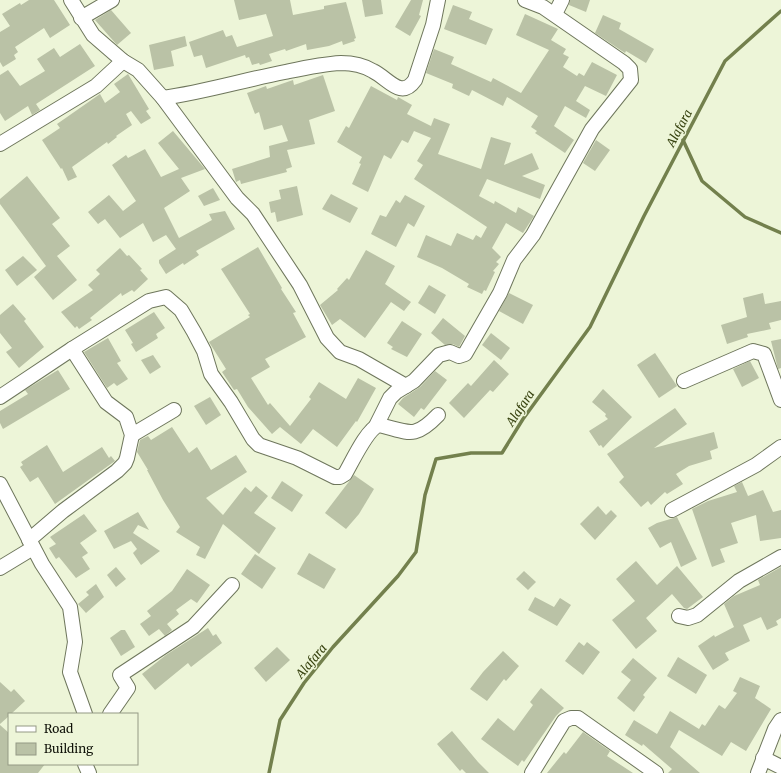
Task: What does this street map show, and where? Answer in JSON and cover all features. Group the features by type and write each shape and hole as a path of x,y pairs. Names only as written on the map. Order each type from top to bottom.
{"street":[{"path":"71,0 93,35 123,61 138,70 163,98 237,198 253,214 272,240 300,285 327,338 340,352 359,359 406,386"},
{"path":"81,18 112,0"},
{"path":"163,98 324,64 361,65 375,71 395,86 406,89 410,88 415,80 433,25 438,0"},
{"path":"0,397 72,349 149,301 166,297 181,310 204,351 211,374 231,402 253,440 259,445 297,458 335,477 340,477 345,474 365,439 376,426 390,398 414,381 439,355 450,352 459,356 464,354 500,293 514,260 533,235 592,129 632,80 630,69 624,63 555,14 543,7 525,0"},
{"path":"555,14 562,0"},
{"path":"0,144 96,86 123,61"},
{"path":"0,568 31,544 63,511 122,467 127,458 132,435 126,417 106,402 72,349"},
{"path":"684,381 753,351 764,354 781,400"},
{"path":"132,435 174,410"},
{"path":"376,426 385,426 400,432 413,432 427,426 438,415"},
{"path":"672,510 756,465 781,447"},
{"path":"0,484 31,544 70,607 76,642 70,672 85,713"},
{"path":"679,616 688,618 697,616 739,581 781,557"},
{"path":"111,713 128,688 120,675 193,627 232,585"},
{"path":"532,773 564,721 571,718 578,718 656,773"},
{"path":"758,773 763,758 781,720"},
{"path":"763,758 781,767"}],"building":[{"path":"29,0 54,0 70,25 50,38 44,28 15,47 18,52 14,55 16,59 3,67 0,62 0,32 10,26 2,14 20,3 21,5"},
{"path":"234,0 290,0 293,15 324,9 324,6 346,2 356,38 354,39 355,41 343,45 342,41 329,46 307,50 306,44 286,51 285,49 269,54 272,61 260,65 259,63 252,65 249,57 246,58 245,55 206,68 202,55 194,57 189,42 223,30 226,37 232,35 237,47 273,36 266,14 239,20"},
{"path":"362,0 381,0 383,14 365,17"},
{"path":"411,0 423,0 419,15 421,16 410,36 395,27"},
{"path":"570,0 590,0 586,12 569,5"},
{"path":"453,5 472,12 469,19 493,29 486,45 444,29"},
{"path":"111,10 131,33 117,45 95,20"},
{"path":"525,14 558,29 551,40 566,49 563,54 569,57 563,67 577,76 579,73 584,76 592,62 617,75 606,96 585,86 576,101 590,110 586,118 565,106 554,126 574,140 565,153 535,133 537,131 531,127 538,116 507,97 503,106 472,90 469,96 452,88 453,84 426,73 434,49 454,57 451,64 491,82 493,78 521,93 549,50 516,35"},
{"path":"603,15 621,23 619,29 654,49 646,63 626,51 625,53 595,33"},
{"path":"185,36 187,46 171,51 174,66 154,70 149,45"},
{"path":"80,44 95,66 36,104 40,110 32,115 28,106 5,121 0,113 0,75 8,70 20,86 45,71 37,59 54,48 60,57"},
{"path":"128,74 149,109 146,111 151,118 141,124 131,111 126,114 132,125 116,136 117,137 108,144 107,142 72,167 77,177 68,181 62,168 61,169 42,140 60,128 57,124 100,94 105,103 120,92 114,84"},
{"path":"323,75 335,111 309,120 315,144 287,150 292,167 286,169 287,172 241,184 240,180 236,182 232,169 270,157 269,146 288,141 282,125 264,130 259,112 255,114 247,93 266,86 267,89 293,80 294,85"},
{"path":"371,86 397,100 398,97 412,105 407,114 431,126 434,118 450,124 438,154 481,169 491,137 511,143 504,165 532,153 539,169 522,176 545,185 540,199 487,179 479,196 494,204 495,201 516,213 518,207 534,216 523,233 506,223 492,248 501,257 496,262 499,264 493,271 495,272 486,291 484,290 482,294 467,287 469,284 442,268 417,257 426,235 451,246 457,233 473,240 476,235 481,238 487,227 414,179 423,165 417,161 431,138 414,131 408,143 402,140 391,159 384,155 368,192 352,184 361,164 359,163 362,157 337,142 346,126 349,128"},
{"path":"173,131 205,169 181,178 190,191 164,208 179,238 212,220 209,214 225,211 235,229 196,251 199,255 166,274 159,263 159,260 176,249 166,235 153,242 143,223 120,238 105,219 98,224 88,212 109,195 123,211 136,201 112,165 126,155 128,158 145,149 161,177 179,169 158,143"},
{"path":"596,140 610,150 595,171 583,163"},
{"path":"27,176 60,218 52,224 70,246 57,256 77,280 53,300 34,277 46,266 0,204 0,199"},
{"path":"297,186 303,215 277,222 275,212 271,213 269,202 281,199 279,190"},
{"path":"213,188 220,200 204,206 198,196"},
{"path":"331,194 358,208 350,223 322,209"},
{"path":"405,195 425,206 414,227 408,223 396,247 371,234 380,215 386,217 396,200 400,203"},
{"path":"258,247 282,288 281,289 296,312 293,313 306,337 265,359 270,367 251,378 268,405 270,403 290,426 311,399 309,397 319,382 346,399 358,378 376,388 357,422 356,421 337,447 313,429 301,444 280,427 272,434 248,407 237,389 234,390 222,372 226,369 209,342 250,317 248,315 250,314 221,269"},
{"path":"120,248 142,269 140,270 148,279 134,292 132,290 122,296 121,293 90,318 92,320 79,329 77,326 75,328 61,312 93,290 88,285 100,274 96,270"},
{"path":"366,250 395,266 385,284 411,302 404,311 391,302 365,338 340,319 332,325 320,305 338,290 337,289 347,278 349,280"},
{"path":"23,256 37,270 17,286 5,270"},
{"path":"429,285 446,295 435,314 418,303"},
{"path":"509,293 533,305 523,324 499,311"},
{"path":"763,293 765,304 781,301 781,320 769,323 771,329 747,334 748,337 727,344 721,325 747,317 743,298"},
{"path":"13,304 26,319 24,321 44,347 19,368 6,352 12,348 0,333 0,315"},
{"path":"154,312 165,328 156,334 158,338 136,352 131,344 133,343 125,330"},
{"path":"443,318 465,336 459,347 453,344 445,345 431,333"},
{"path":"402,321 422,334 407,357 391,349 393,347 387,343"},
{"path":"491,333 510,348 501,360 482,345"},
{"path":"108,338 121,361 117,363 128,379 117,386 114,383 107,388 84,352"},
{"path":"781,339 781,368 778,369 771,341"},
{"path":"655,353 677,386 659,398 637,365"},
{"path":"153,355 161,367 150,374 141,360"},
{"path":"494,360 509,374 493,392 490,390 464,418 449,403 468,383 471,386"},
{"path":"750,361 759,378 742,387 733,369"},
{"path":"58,370 70,389 3,429 0,423 0,411 28,394 25,390"},
{"path":"435,371 447,380 424,410 421,408 414,417 398,404 403,398 420,387"},
{"path":"603,389 632,417 603,448 601,445 599,446 589,431 608,419 605,416 606,414 592,402"},
{"path":"210,397 221,415 206,425 194,406"},
{"path":"675,408 687,424 654,448 714,432 718,448 710,451 712,459 689,466 676,474 683,484 667,494 665,492 651,505 648,501 641,507 619,482 624,477 607,454"},
{"path":"172,427 189,453 197,447 211,470 236,455 247,472 206,498 223,515 245,487 251,492 256,486 268,496 254,513 276,528 259,554 223,524 205,559 196,555 200,547 176,532 180,527 163,500 137,452 140,440 148,436 151,440"},
{"path":"47,445 63,472 102,447 109,458 111,456 115,461 55,504 38,477 30,482 20,467 23,465 21,462"},
{"path":"354,475 374,489 359,514 346,529 325,513"},
{"path":"282,481 303,495 292,512 271,498"},
{"path":"742,482 748,496 763,490 773,512 781,510 781,538 760,541 756,515 731,523 738,543 720,549 725,562 712,567 692,509 708,501 737,492 734,486"},
{"path":"598,506 606,515 611,510 617,516 595,540 580,524"},
{"path":"138,512 149,530 138,525 133,533 160,551 141,565 133,553 137,549 131,541 114,549 104,531"},
{"path":"84,514 97,531 80,543 88,553 82,557 90,569 76,578 59,557 56,559 49,548 56,544 50,537"},
{"path":"677,517 697,559 681,567 671,542 660,548 648,528 657,523"},
{"path":"309,553 336,569 324,589 297,574"},
{"path":"255,554 276,568 262,589 241,574"},
{"path":"636,561 657,585 677,566 703,597 687,609 684,608 672,594 646,618 657,631 636,649 612,620 635,601 616,579"},
{"path":"116,567 126,579 116,587 107,575"},
{"path":"781,567 781,618 776,621 778,625 767,630 761,617 743,625 750,641 725,653 729,660 713,670 698,646 714,635 715,637 734,627 724,604 734,596 760,585 758,580"},
{"path":"187,569 210,585 197,603 191,599 176,610 179,614 167,624 172,630 165,636 159,629 149,636 140,624 151,616 147,611 172,591"},
{"path":"524,571 536,582 528,590 516,579"},
{"path":"96,584 104,597 86,613 78,604 89,595 86,592"},
{"path":"535,597 554,607 560,598 571,605 557,626 528,610"},
{"path":"208,628 213,636 216,634 222,643 191,667 188,663 155,690 142,674 166,655"},
{"path":"121,630 125,630 135,647 121,656 110,638"},
{"path":"579,642 584,646 587,642 600,652 583,675 565,661"},
{"path":"277,647 290,660 266,682 254,668"},
{"path":"503,651 519,666 506,681 504,679 487,701 470,689 483,672"},
{"path":"678,657 707,675 696,694 667,676"},
{"path":"633,658 657,678 643,695 645,697 634,712 617,698 631,680 621,672"},
{"path":"740,677 760,686 755,698 771,709 746,751 731,742 722,756 679,730 670,747 700,773 668,773 672,769 643,744 642,746 625,735 634,720 657,734 670,711 699,729 702,724 705,726 719,705 725,709 737,693 733,691"},
{"path":"0,682 11,692 14,689 25,701 12,713 8,713 8,717 0,724"},
{"path":"541,688 564,708 556,716 524,762 522,760 518,766 481,739 498,718 514,731 533,705 530,702"},
{"path":"0,725 8,732 8,765 44,765 38,773 0,773"},
{"path":"452,731 489,773 466,773 462,769 460,771 437,744"},
{"path":"583,732 610,751 607,756 633,773 547,773 564,752 566,754"}],"waterway":[{"name":"Alafara","path":"269,773 280,720 304,683 333,647 398,576 416,552 425,495 436,459 471,453 502,453 523,419 590,327 644,216 725,61 781,11"},
{"path":"683,140 702,181 745,217 781,233"}]}
